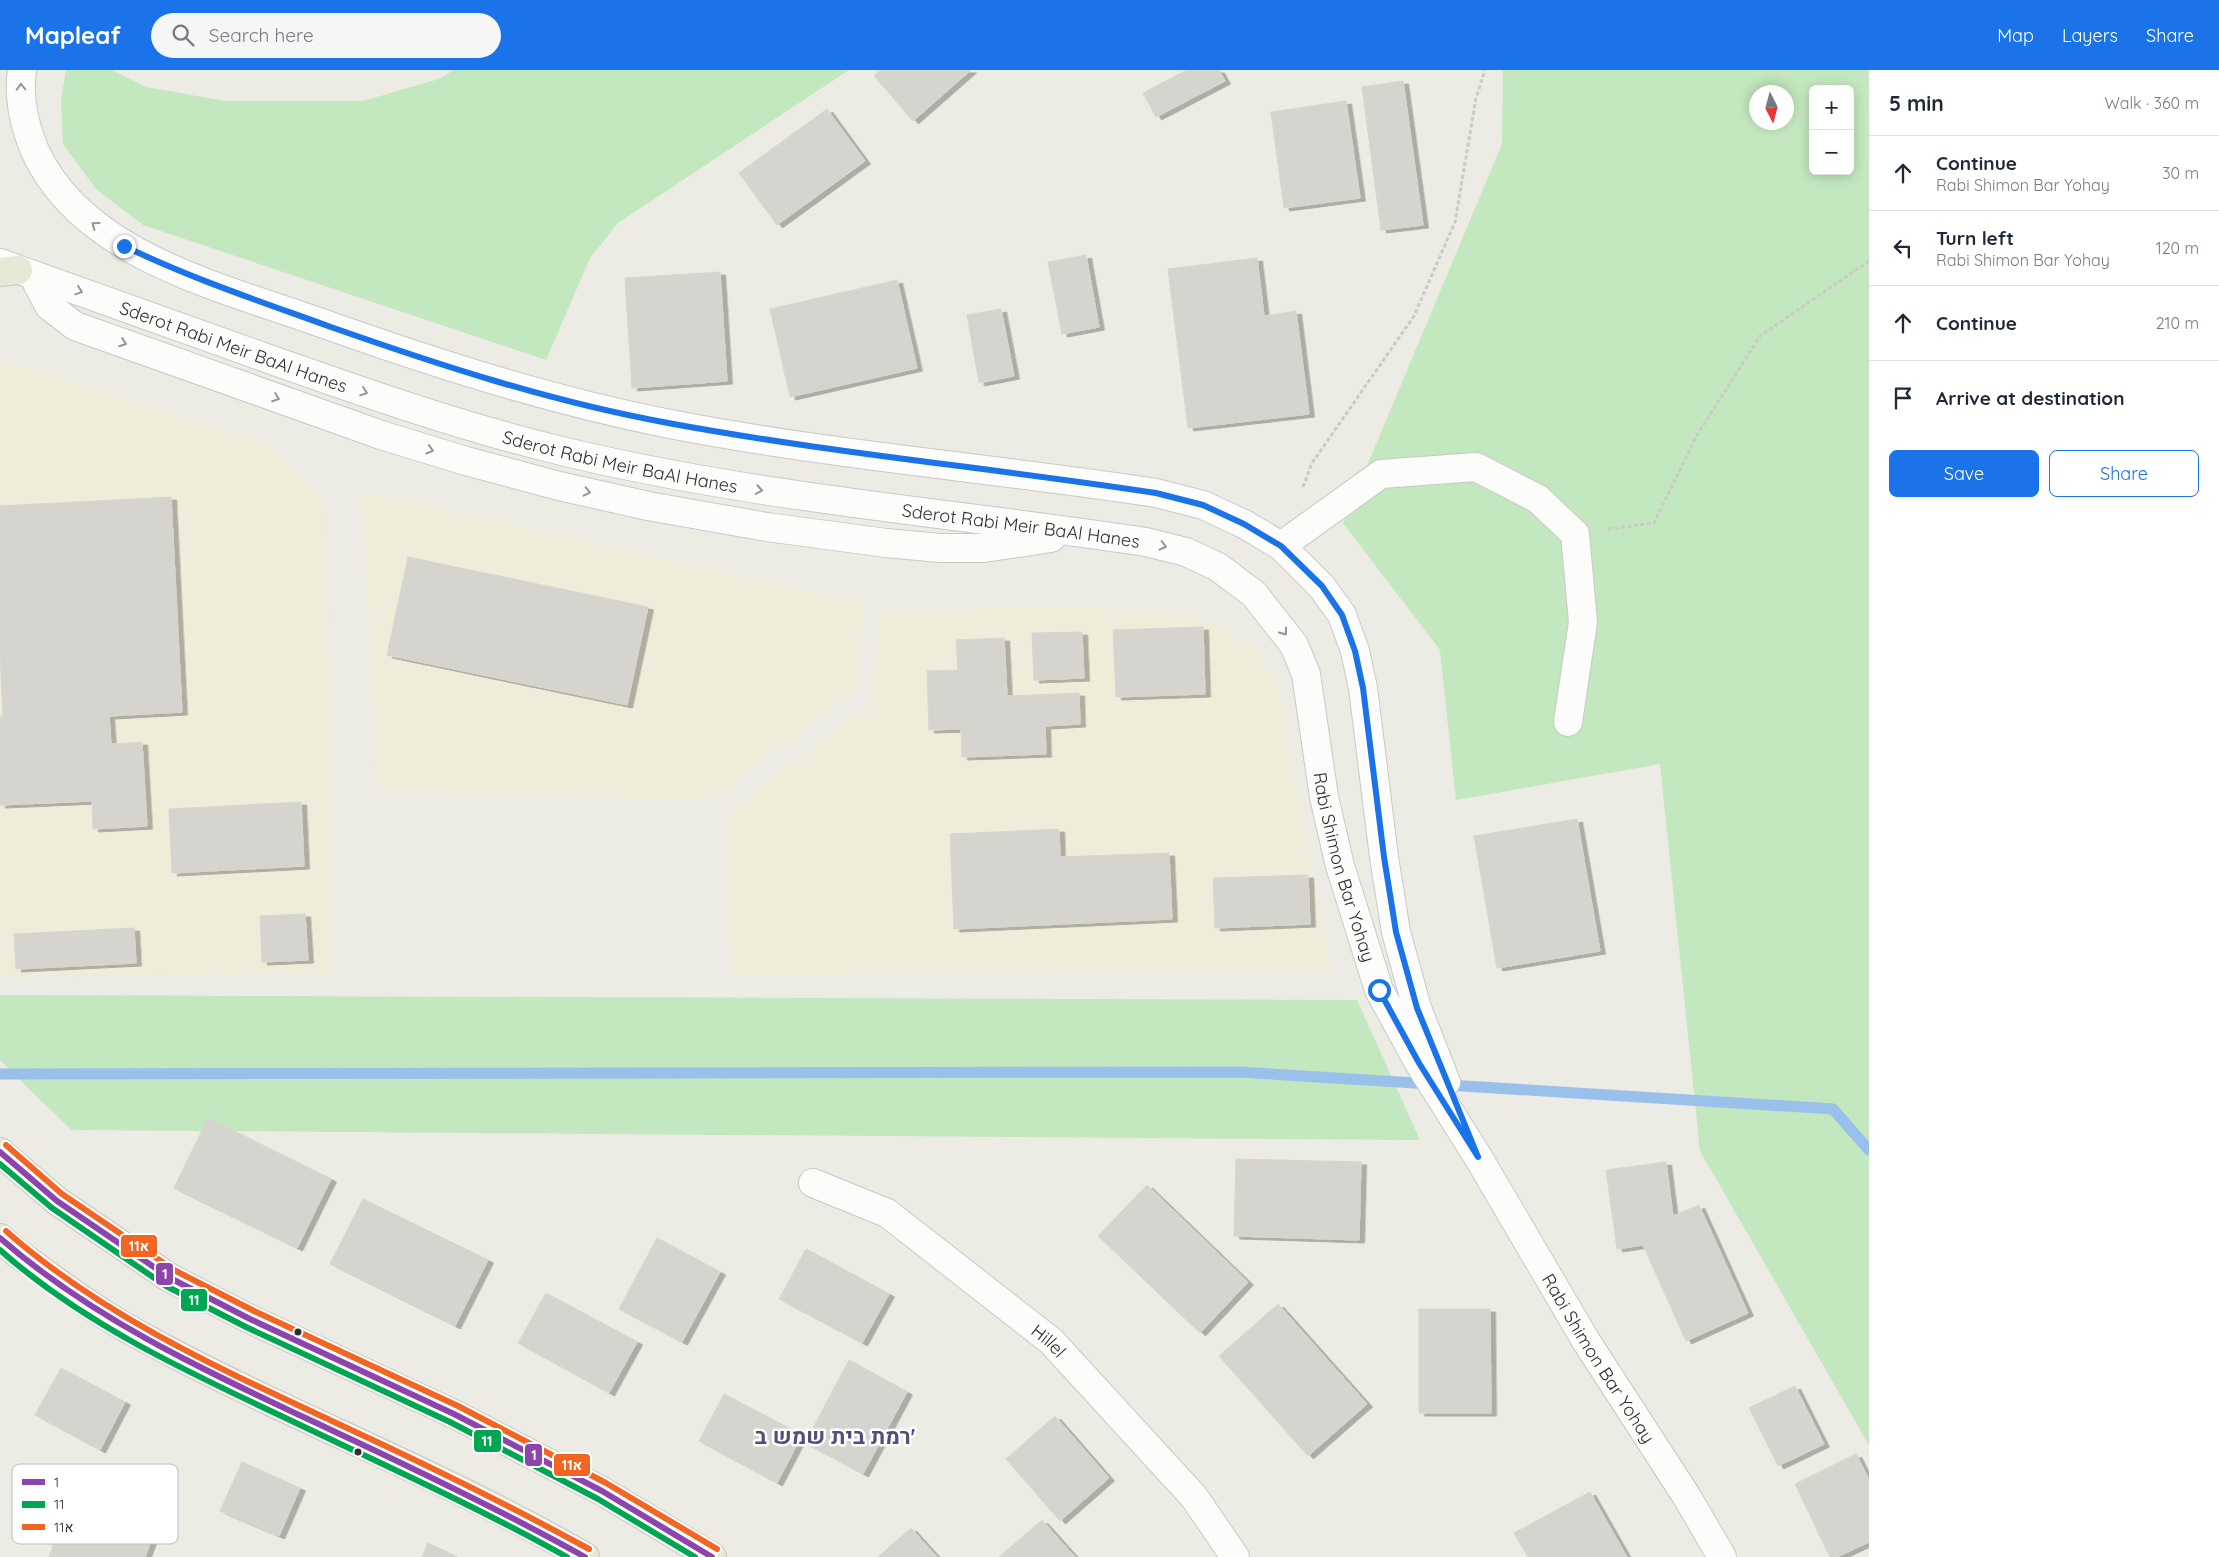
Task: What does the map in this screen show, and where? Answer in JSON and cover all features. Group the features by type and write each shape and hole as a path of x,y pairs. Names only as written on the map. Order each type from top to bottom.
{"main road":[{"path":"0,1152 57,1201 170,1278 250,1319 463,1418 602,1491 712,1557"},
{"path":"0,1238 17,1253 137,1334 221,1377 425,1472 585,1557"}],"street":[{"path":"22,70 21,106 27,132 42,166 60,193 88,219 124,246 162,264 235,293 408,354 490,379 580,403 665,422 780,442 1156,493 1203,505 1244,524 1281,546 1380,474 1476,467 1538,499 1575,534 1582,622 1568,722"},
{"name":"Sderot Rabi Meir BaAl Hanes","path":"13,270 392,402 476,428 567,452 655,472 772,492 1146,542 1186,552 1218,567 1254,594"},
{"name":"Rabi Shimon Bar Yohay","path":"1281,546 1322,586 1342,615 1355,651 1363,688 1384,857 1396,932 1417,1008 1478,1157"},
{"name":"Rabi Shimon Bar Yohay","path":"1254,594 1294,645 1306,674 1324,797 1340,866 1379,990 1419,1063 1478,1157 1586,1340 1687,1497 1722,1557"},
{"name":"Hillel","path":"813,1183 887,1213 1051,1341 1194,1497 1236,1557"}],"path":[{"path":"1302,490 1312,462 1414,316 1455,222 1476,98 1485,70"},
{"path":"1575,534 1654,523 1696,437 1760,336 1869,261"}],"shaded area":[{"path":"0,363 13,363 267,444 327,508 332,973 0,977"},
{"path":"362,491 864,604 857,689 709,801 377,790"},
{"path":"1050,605 1155,611 1215,624 1253,648 1279,685 1289,756 1333,971 732,975 726,814 873,702 880,613"}],"green space":[{"path":"66,70 112,70 146,87 225,101 363,101 439,79 454,70 849,70 618,223 590,258 546,360 143,225 96,189 63,144 61,101"},
{"path":"1503,70 1869,70 1869,1445 1700,1151 1660,764 1456,800 1440,650 1343,523 1502,144"},
{"path":"0,995 1357,1000 1420,1140 71,1130 0,1060"}],"building":[{"path":"881,70 971,70 913,121 874,76"},
{"path":"1187,70 1219,70 1225,81 1156,117 1143,93"},
{"path":"1403,81 1423,225 1381,230 1362,87"},
{"path":"1346,101 1360,198 1284,208 1271,112"},
{"path":"827,109 865,161 777,225 739,173"},
{"path":"1086,255 1099,327 1062,334 1048,262"},
{"path":"1257,258 1264,316 1296,311 1309,414 1188,428 1168,269"},
{"path":"720,272 727,381 632,388 625,278"},
{"path":"897,280 917,368 790,397 770,309"},
{"path":"1001,309 1014,376 979,383 967,315"},
{"path":"171,497 182,712 109,716 111,744 142,742 147,826 93,829 92,801 0,805 0,716 3,716 0,655 0,506"},
{"path":"408,557 648,607 627,705 387,655"},
{"path":"1203,627 1205,694 1116,697 1113,630"},
{"path":"1082,632 1084,678 1034,680 1032,633"},
{"path":"1004,638 1007,696 1079,693 1080,724 1045,726 1046,754 962,757 961,729 929,730 927,671 958,670 956,640"},
{"path":"301,802 304,866 172,873 169,809"},
{"path":"1577,819 1600,951 1497,968 1474,836"},
{"path":"1059,829 1060,857 1169,853 1172,919 954,929 950,834"},
{"path":"1308,875 1310,924 1215,928 1213,878"},
{"path":"305,914 308,960 262,962 260,916"},
{"path":"134,928 136,963 16,969 14,934"},
{"path":"208,1118 331,1179 297,1248 174,1188"},
{"path":"1236,1159 1361,1162 1359,1240 1234,1236"},
{"path":"1666,1162 1673,1216 1699,1205 1748,1313 1686,1341 1643,1245 1617,1249 1606,1170"},
{"path":"1147,1185 1248,1282 1200,1333 1098,1236"},
{"path":"363,1199 488,1260 455,1326 330,1264"},
{"path":"657,1238 720,1272 682,1342 619,1309"},
{"path":"806,1249 889,1294 862,1343 779,1299"},
{"path":"546,1293 637,1342 609,1393 518,1343"},
{"path":"1278,1304 1367,1404 1308,1456 1219,1356"},
{"path":"1419,1309 1490,1309 1491,1413 1419,1413"},
{"path":"849,1360 907,1392 863,1474 805,1443"},
{"path":"61,1368 125,1402 100,1450 35,1415"},
{"path":"1795,1386 1824,1444 1778,1466 1749,1408"},
{"path":"724,1394 802,1435 777,1483 699,1441"},
{"path":"1055,1416 1109,1478 1060,1521 1006,1459"},
{"path":"1856,1454 1869,1480 1869,1542 1837,1557 1830,1557 1795,1484"},
{"path":"242,1462 300,1488 279,1536 220,1511"},
{"path":"1590,1492 1627,1557 1528,1557 1514,1533"},
{"path":"1042,1520 1075,1557 999,1557"},
{"path":"911,1528 937,1557 878,1557"},
{"path":"428,1543 458,1557 422,1557"},
{"path":"54,1544 150,1544 145,1557 49,1557"}],"waterway":[{"path":"0,1074 1239,1072 1833,1109 1869,1150"}],"transit line":[{"name":"11א","path":"6,1145 62,1194 174,1270 254,1311 458,1406 606,1483 717,1549"},
{"name":"1","path":"0,1152 57,1201 170,1278 250,1319 454,1414 602,1491 712,1557"},
{"name":"11","path":"0,1164 52,1208 166,1286 246,1327 450,1422 598,1499 695,1557"},
{"name":"11א","path":"6,1231 81,1289 162,1338 246,1381 462,1483 589,1549"},
{"name":"1","path":"0,1238 76,1296 157,1345 458,1490 585,1557"},
{"name":"11","path":"0,1250 63,1299 97,1321 167,1360 459,1501 567,1557"}],"district":[{"name":"רמת בית שמש ב'","path":"835,1436"}],"route":[{"path":"124,246 162,264 235,293 408,354 490,379 580,403 665,422 780,442 1156,493 1203,505 1244,524 1281,546 1322,586 1342,615 1355,651 1363,688 1384,857 1396,932 1417,1008 1434,1054 1478,1157 1419,1063 1379,990"}]}
